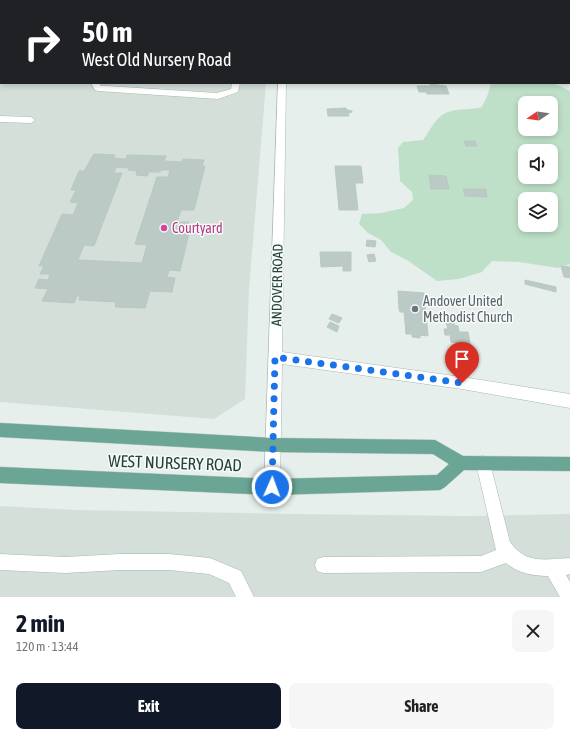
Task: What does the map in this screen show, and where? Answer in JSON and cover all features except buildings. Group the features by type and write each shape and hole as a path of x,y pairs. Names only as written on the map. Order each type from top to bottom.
{"main road":[{"name":"WEST NURSERY ROAD","path":"0,430 273,445 434,447 461,463 440,482 272,487 0,475"},
{"path":"461,463 570,464"}],"street":[{"path":"96,84 98,88 107,89 218,96 235,90 236,84"},
{"name":"ANDOVER ROAD","path":"272,487 282,84"},
{"path":"0,119 32,120"},
{"path":"275,357 462,383 570,401"},
{"path":"483,463 503,546 507,554 515,562 525,567 570,566"},
{"path":"323,565 481,564 507,554"},
{"path":"0,562 65,566 120,562 169,562 210,566 235,577 245,597"},
{"path":"552,566 569,597"}],"shaded area":[{"path":"0,84 266,84 249,289 245,399 214,419 0,402"},
{"path":"0,506 76,510 292,514 467,516 570,514 570,597 0,597"}],"green space":[{"path":"491,84 555,84 570,91 570,264 558,268 519,262 492,261 482,272 459,279 437,281 407,260 391,252 381,240 368,233 359,224 362,214 381,213 404,208 413,200 412,192 400,181 398,148 403,142 423,140 436,120 442,115 457,110 482,107"}],"place":[{"name":"Courtyard","path":"164,228"},
{"name":"Andover United Methodist Church","path":"415,309"}],"route":[{"path":"272,487 275,357 462,383"}]}
